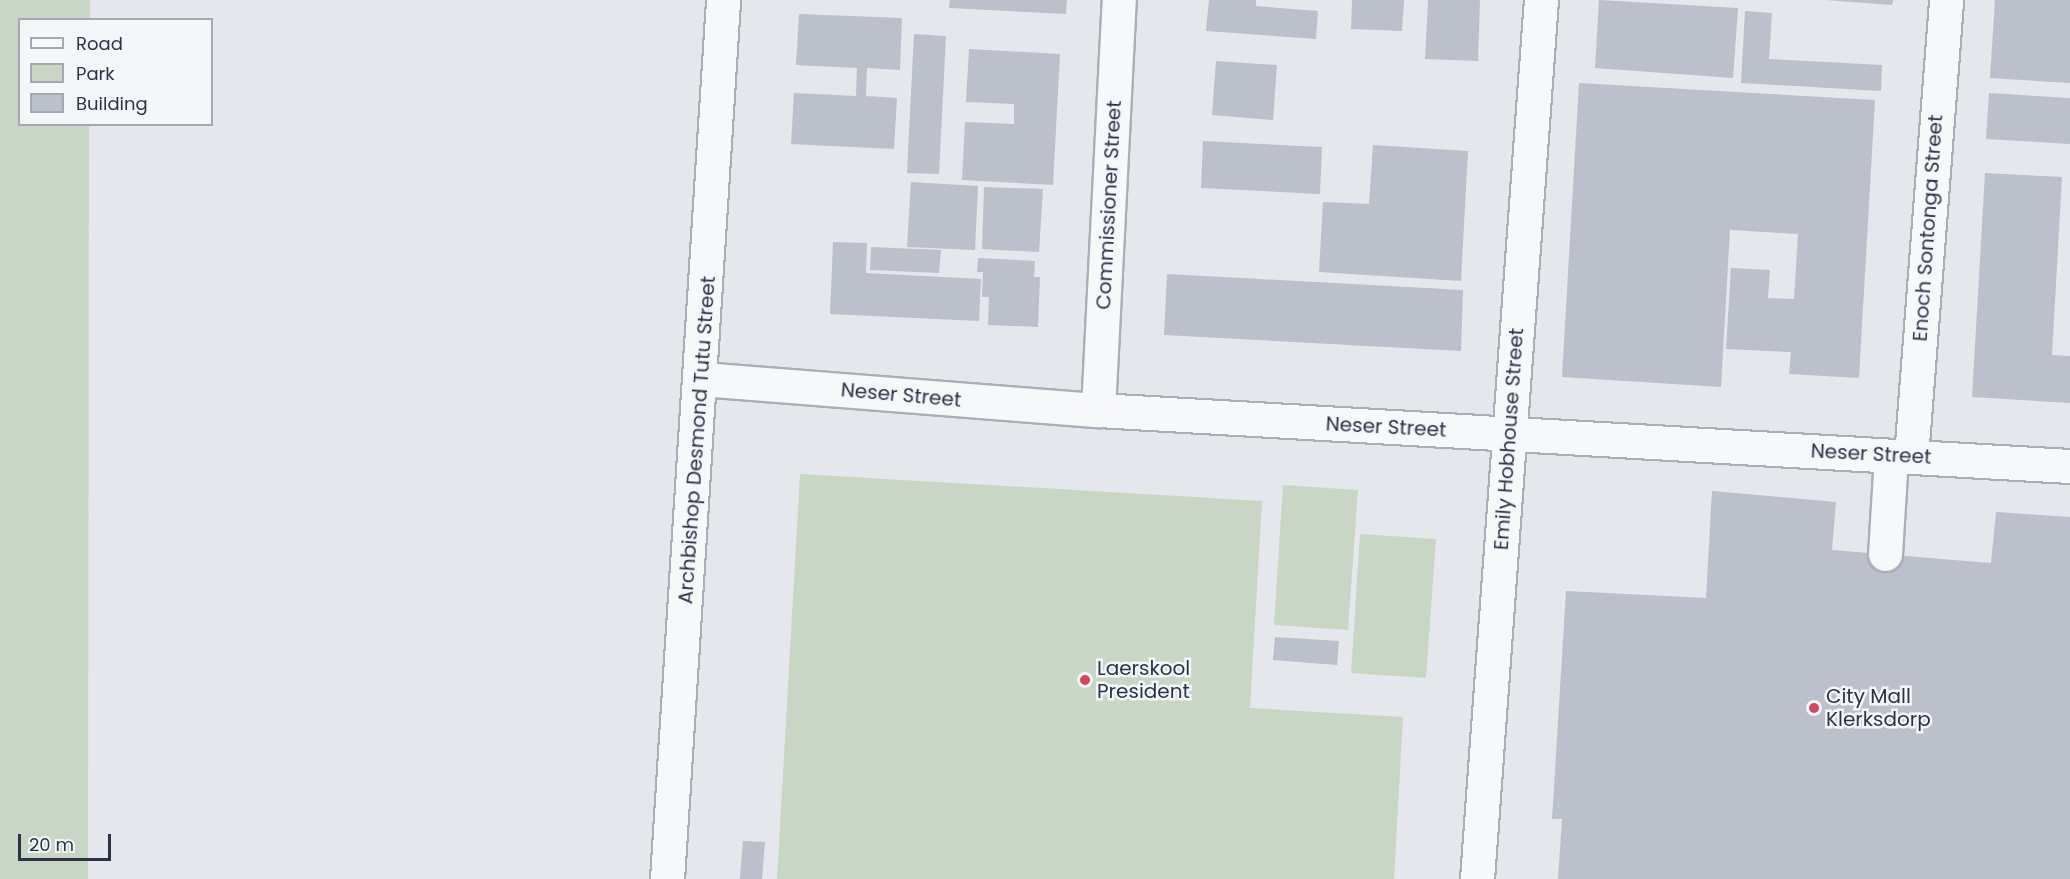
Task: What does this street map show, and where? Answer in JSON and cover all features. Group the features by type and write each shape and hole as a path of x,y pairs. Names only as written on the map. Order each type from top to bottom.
{"street":[{"name":"Archbishop Desmond Tutu Street","path":"667,879 702,379 723,0"},
{"name":"Commissioner Street","path":"1098,410 1119,0"},
{"name":"Emily Hobhouse Street","path":"1478,879 1540,0"},
{"name":"Enoch Sontonga Street","path":"1885,554 1901,456 1946,0"},
{"name":"Neser Street","path":"702,379 1098,410 2070,466"}],"green space":[{"path":"0,0 90,0 90,18 18,18 18,126 89,126 88,879 0,879"},
{"name":"Laerskool President","path":"800,474 1262,501 1250,708 1403,717 1394,879 777,879"},
{"path":"1283,485 1358,490 1348,630 1274,625"},
{"path":"1360,534 1436,539 1426,678 1351,673"}],"building":[{"path":"950,0 1067,0 1066,14 949,8"},
{"path":"1209,0 1256,0 1256,6 1318,11 1316,39 1206,31"},
{"path":"1352,0 1404,0 1402,31 1351,29"},
{"path":"1428,0 1480,0 1478,61 1425,59"},
{"path":"1599,0 1738,8 1733,78 1595,68"},
{"path":"1826,0 1893,0 1892,5"},
{"path":"1995,0 2070,0 2070,83 1990,78"},
{"path":"1745,11 1772,13 1769,59 1882,65 1881,91 1741,83"},
{"path":"799,14 902,18 900,70 867,68 866,96 897,98 894,149 791,144 794,93 856,96 857,68 796,65"},
{"path":"914,34 946,36 939,174 907,173"},
{"path":"969,49 1060,54 1053,185 962,180 965,122 1014,124 1014,104 966,102"},
{"path":"1216,61 1277,65 1273,120 1212,115"},
{"path":"1579,83 1875,100 1859,378 1789,374 1791,352 1726,349 1731,268 1770,270 1768,298 1794,299 1798,234 1730,230 1721,387 1562,377"},
{"path":"1989,93 2070,98 2070,144 1986,139"},
{"path":"1203,141 1322,147 1320,194 1201,188"},
{"path":"1373,145 1468,151 1461,281 1319,272 1323,202 1369,204"},
{"path":"1985,173 2062,177 2052,355 2070,356 2070,403 1972,397"},
{"path":"911,182 978,186 975,250 907,247"},
{"path":"984,187 1043,189 1039,252 982,249"},
{"path":"833,242 867,243 866,273 981,279 979,321 830,314"},
{"path":"871,247 941,250 939,273 870,270"},
{"path":"978,258 1035,261 1034,277 1040,277 1038,327 988,325 989,297 982,297 983,272 977,272"},
{"path":"1167,274 1463,290 1461,351 1164,335"},
{"name":"City Mall Klerksdorp","path":"1712,491 1836,502 1832,550 1991,563 1996,512 2070,517 2070,879 1558,879 1562,819 1552,819 1566,591 1706,598"},
{"path":"1275,637 1339,641 1337,665 1273,660"},
{"path":"743,841 765,842 762,879 740,879"}],"place":[{"name":"Laerskool President","path":"1085,680"},
{"name":"City Mall Klerksdorp","path":"1814,708"}]}
